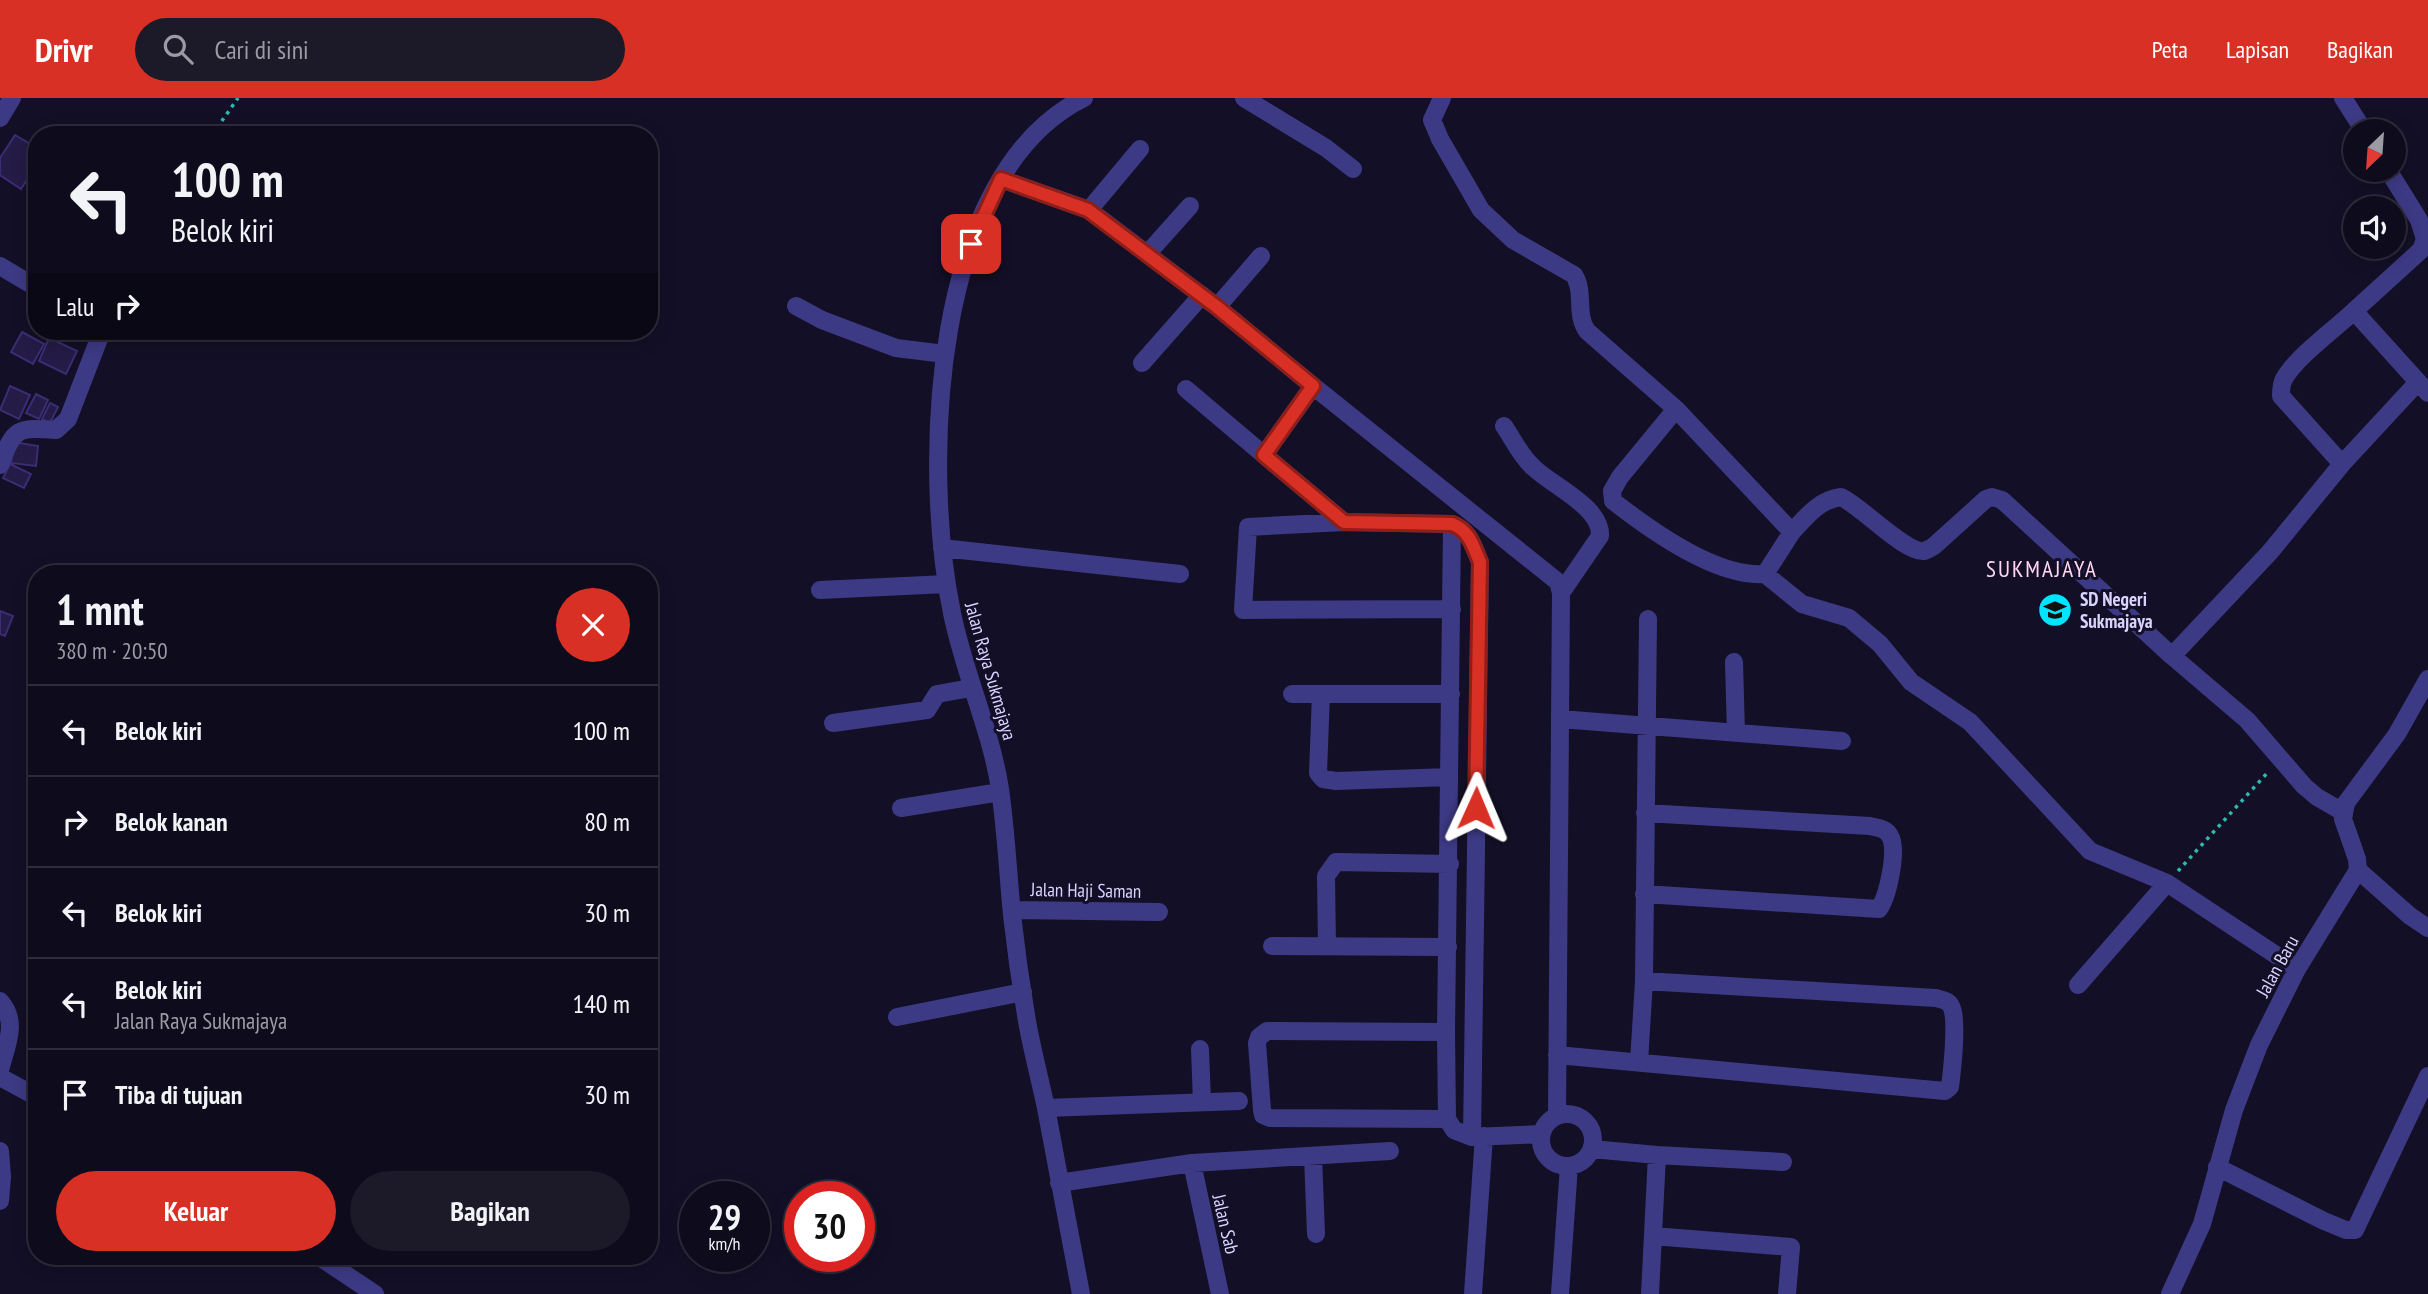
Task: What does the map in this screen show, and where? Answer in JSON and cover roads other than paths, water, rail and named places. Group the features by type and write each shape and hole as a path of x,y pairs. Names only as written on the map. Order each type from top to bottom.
{"street":[{"path":"0,118 12,98"},
{"name":"Jalan Raya Sukmajaya","path":"1082,1294 1023,992 994,759 961,655 947,584 939,495 939,434 945,354 963,266 979,223 1001,179 1022,148 1046,123 1084,98"},
{"path":"1244,98 1326,148 1353,169"},
{"path":"1442,98 1432,120 1481,210 1513,240 1574,275 1578,284 1580,319 1587,331 1676,409 1792,532"},
{"path":"2343,98 2356,119"},
{"path":"1088,210 1140,149"},
{"path":"1001,179 1088,210 1148,253 1558,582 1561,593 1557,1115"},
{"path":"2342,464 2281,396 2281,389 2292,368 2421,250 2425,239 2419,220 2395,182"},
{"path":"1148,253 1190,205"},
{"path":"1217,307 1261,256"},
{"path":"0,266 28,283"},
{"path":"1142,363 1202,295"},
{"path":"796,306 822,320 896,348 945,354"},
{"path":"2172,656 2270,552 2342,464 2423,388 2354,311"},
{"path":"0,465 11,439 24,428 56,430 63,426 99,340"},
{"path":"1264,455 1313,386"},
{"path":"1186,389 1344,522"},
{"path":"1676,409 1620,477 1612,491 1613,501 1684,550 1733,572 1765,575 1802,604 1849,618 1874,639 1911,682 1970,722 2090,851 2167,883 2297,969"},
{"path":"1504,426 1531,466 1592,514 1600,527 1600,536 1561,593"},
{"path":"1765,575 1792,532 1813,508 1828,500 1841,497 1915,551 1934,547 1986,499 1992,497 2002,500 2172,656 2247,720 2304,786 2343,812"},
{"path":"1451,609 1243,610 1248,527 1344,522 1452,524 1468,534 1480,562 1478,1137 1473,1294"},
{"path":"1452,524 1447,1119 1454,1130 1478,1137 1541,1134"},
{"path":"942,548 1180,574"},
{"path":"820,590 947,584"},
{"path":"1639,1062 1644,981 1648,619"},
{"path":"1734,662 1736,733"},
{"path":"2428,679 2397,734 2354,790 2343,812 2358,870 2410,916 2428,928"},
{"path":"833,723 927,710 937,694 971,688"},
{"path":"1292,694 1451,694"},
{"path":"1321,694 1318,773 1322,779 1336,781 1448,777"},
{"path":"1560,719 1842,741"},
{"path":"901,807 1000,792"},
{"path":"1644,894 1879,909 1888,888 1892,844 1884,829 1870,827 1645,813"},
{"path":"1327,946 1326,876 1336,862 1450,864"},
{"name":"Jalan Baru","path":"2170,1294 2202,1224 2246,1076 2297,969 2358,870"},
{"path":"2078,985 2167,883"},
{"name":"Jalan Haji Saman","path":"1012,910 1159,912"},
{"path":"1272,946 1448,947"},
{"path":"1558,1055 1945,1091 1950,1087 1953,1009 1948,1002 1936,998 1644,981"},
{"path":"897,1017 1023,992"},
{"path":"0,1001 9,1013 12,1025 0,1070"},
{"path":"1446,1032 1267,1031 1259,1037 1257,1043 1262,1110 1263,1115 1270,1118 1447,1119"},
{"path":"1200,1049 1202,1102"},
{"path":"2217,1167 2324,1221 2346,1230 2355,1230 2428,1076"},
{"path":"0,1077 28,1092"},
{"path":"1046,1108 1239,1101"},
{"path":"1572,1114 1585,1121 1593,1134 1592,1149 1583,1161 1569,1166 1554,1163 1548,1159 1541,1146 1541,1134 1545,1124 1557,1115 1572,1114"},
{"path":"1592,1149 1783,1162"},
{"path":"0,1151 0,1201"},
{"path":"1059,1183 1192,1163 1390,1151"},
{"path":"1650,1294 1657,1155"},
{"path":"1313,1156 1315,1234"},
{"name":"Jalan Sab","path":"1192,1163 1220,1294"},
{"path":"1560,1294 1569,1166"},
{"path":"1653,1236 1791,1247 1787,1294"},
{"path":"332,1265 375,1294"}],"place":[{"name":"SD Negeri Sukmajaya","path":"2055,610"}],"district":[{"name":"SUKMAJAYA","path":"2042,569"}]}
